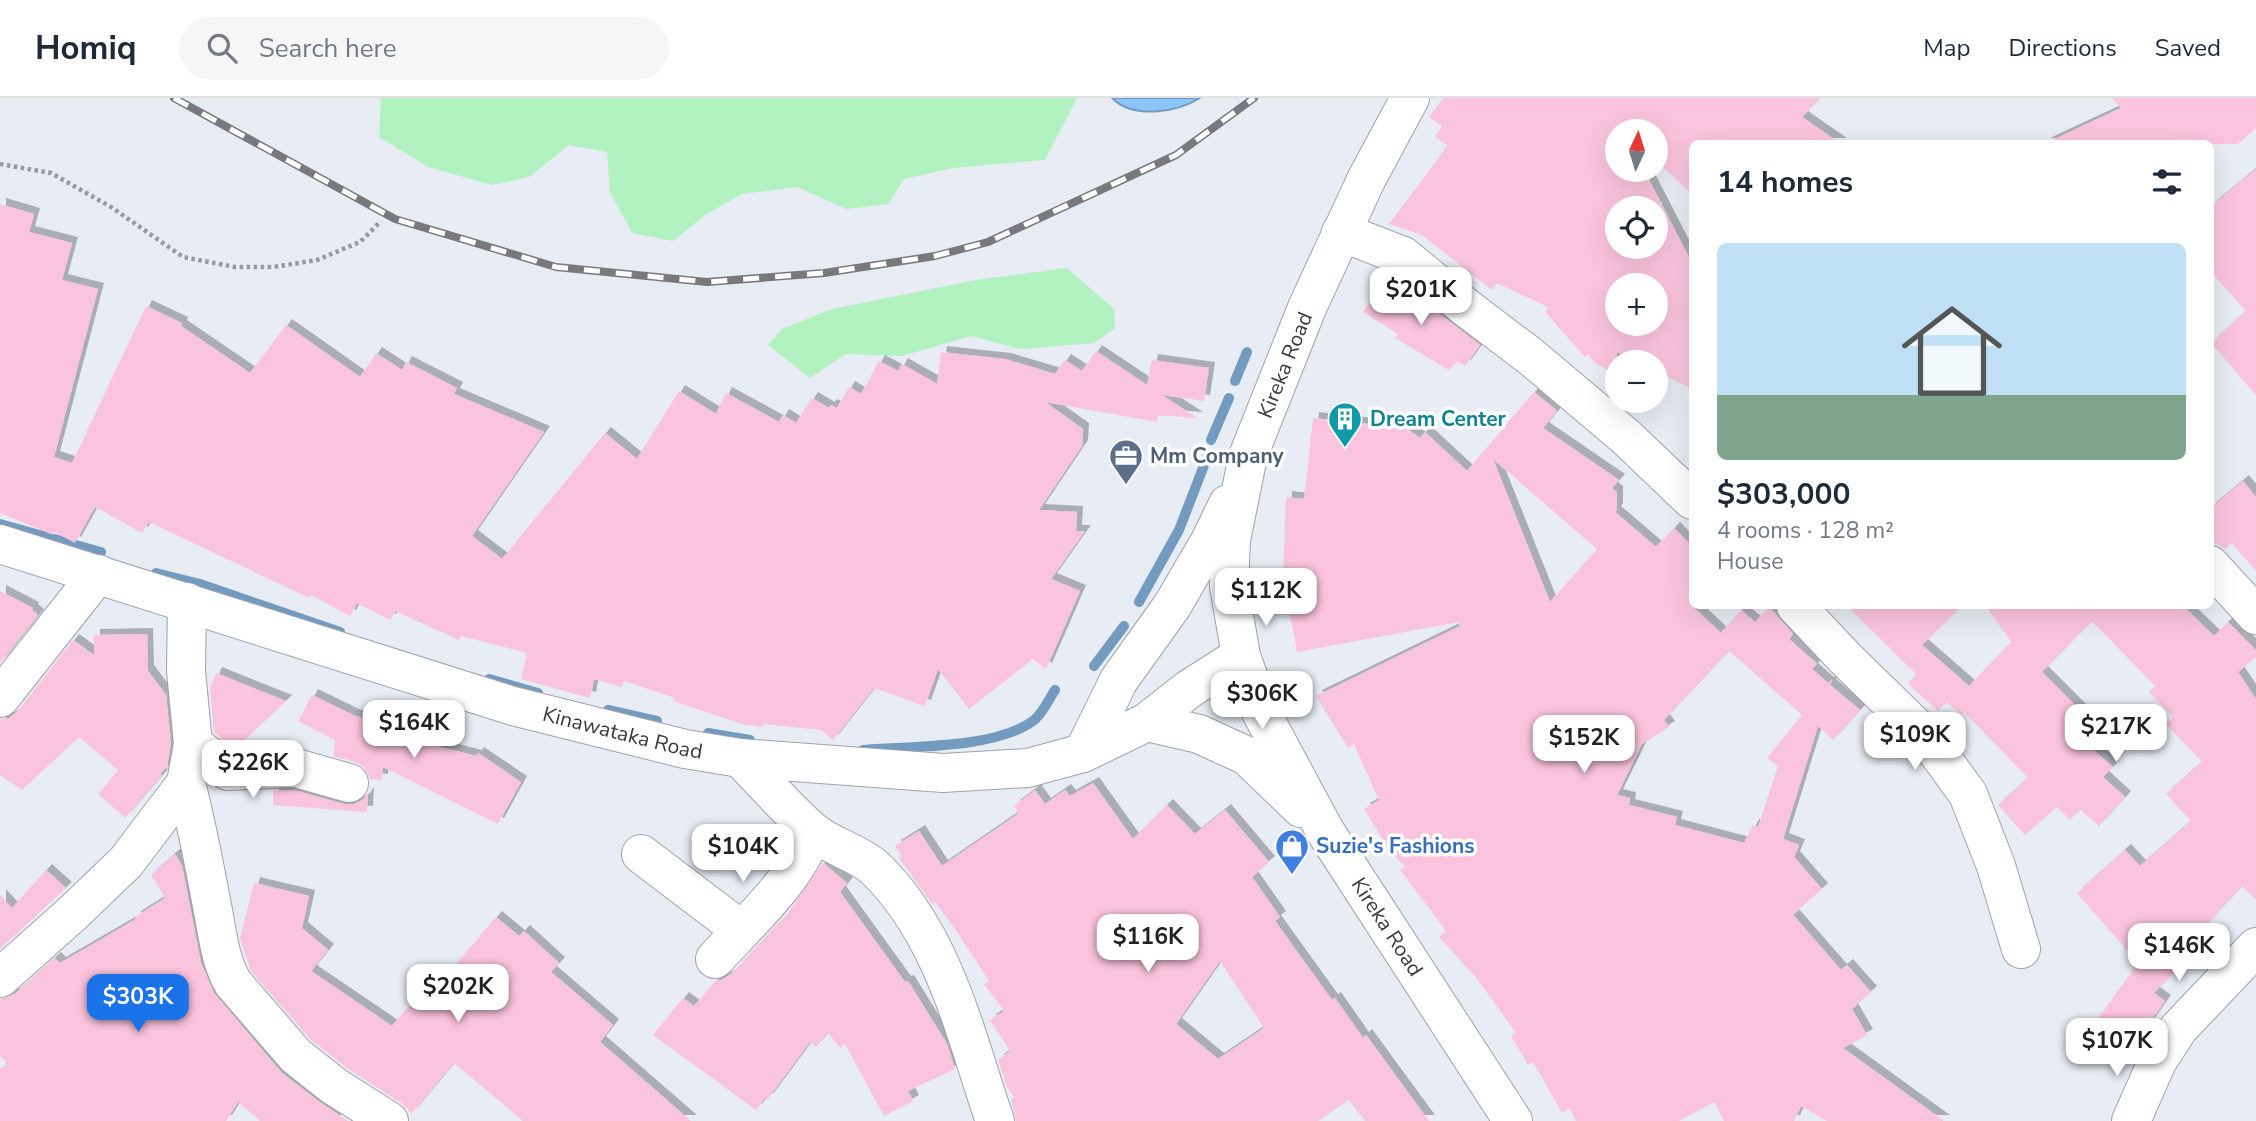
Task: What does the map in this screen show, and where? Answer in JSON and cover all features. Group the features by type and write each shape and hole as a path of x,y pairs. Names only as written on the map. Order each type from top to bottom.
{"street":[{"name":"Kireka Road","path":"1409,98 1381,149 1307,308 1248,456 1231,540 1229,586 1241,656 1261,712 1325,831 1513,1121"},
{"path":"1342,232 1404,256 1530,356 1626,437 1689,497"},
{"path":"1083,753 1119,680 1172,606 1210,541 1248,456"},
{"name":"Kinawataka Road","path":"0,544 513,706 685,748 740,758 943,773 1028,768 1083,753 1147,722 1189,689 1241,656"},
{"path":"2214,569 2256,615"},
{"path":"0,698 99,574"},
{"path":"187,602 186,671 193,744 187,783 225,971 296,1056 334,1086 389,1121"},
{"path":"1799,609 1927,738 1968,794 1996,866 2021,948"},
{"path":"1147,722 1199,734 1247,757 1325,831"},
{"path":"193,744 228,771 296,768 349,783"},
{"path":"740,758 813,832 874,867 916,918 944,974 995,1121"},
{"path":"0,978 125,862 187,783"},
{"path":"716,959 808,850 813,832"},
{"path":"640,854 741,930"},
{"path":"2132,1119 2157,1062 2179,1028 2256,947"}],"path":[{"path":"0,164 51,173 111,207 183,257 235,267 274,267 317,260 360,243 381,221"}],"green space":[{"path":"381,98 1077,98 1045,160 953,168 904,179 888,204 846,209 797,187 742,194 705,215 673,241 632,233 610,192 607,152 569,145 529,177 492,185 428,167 379,137"},
{"path":"1067,268 1114,309 1115,328 1094,343 1020,349 971,336 902,356 846,354 810,378 768,345 782,329 832,309 976,280"}],"water":[{"path":"1112,98 1200,98 1179,107 1155,112 1131,109"}],"building":[{"path":"1443,98 1820,98 1802,117 1835,140 1689,140 1689,191 1668,172 1668,119 1605,119 1605,182 1650,182 1657,196 1605,196 1605,259 1668,259 1668,216 1689,257 1689,388 1668,377 1668,350 1605,350 1605,368 1595,363 1588,354 1585,357 1545,312 1548,307 1497,283 1492,290 1422,235 1389,224 1447,145 1435,137 1442,126 1429,117"},
{"path":"2112,98 2256,98 2256,128 2238,144 2214,144 2214,140 2053,140 2121,108"},
{"path":"2256,169 2256,395 2214,346 2214,340 2246,311 2214,275 2214,204"},
{"path":"0,204 34,214 29,232 72,243 62,280 98,289 54,457 72,463 146,306 182,323 181,326 250,373 286,325 360,377 376,353 402,370 406,362 457,388 454,394 544,432 472,536 502,559 605,433 637,459 679,391 716,414 726,393 779,422 783,415 796,423 812,398 829,408 831,405 837,408 849,387 861,394 879,361 898,371 902,364 937,384 941,352 1005,359 1055,374 1065,360 1082,371 1096,351 1147,385 1152,360 1209,368 1204,401 1162,395 1197,418 1158,415 1157,422 1045,402 1083,429 1082,446 1039,510 1077,512 1076,531 1085,531 1051,579 1080,591 1046,669 1033,659 969,709 938,669 925,706 874,688 833,740 821,730 764,724 763,727 745,725 624,681 622,687 594,679 590,698 521,679 527,653 461,636 459,640 395,611 390,620 357,603 350,616 311,595 309,598 149,522 142,533 95,507 75,543 54,532 53,535 0,513"},
{"path":"1384,281 1416,302 1419,298 1480,345 1465,366 1457,361 1449,370 1395,338 1398,334 1363,312"},
{"path":"1534,392 1557,411 1543,428 1619,480 1612,488 1617,492 1615,512 1656,547 1674,528 1689,543 1689,609 1695,609 1721,633 1741,610 1755,622 1767,609 1771,609 1793,634 1789,639 1817,664 1812,669 1828,683 1832,680 1830,685 1860,710 1833,740 1818,726 1783,839 1799,845 1794,857 1822,889 1793,915 1841,970 1847,965 1871,992 1852,1009 1867,1035 1843,1048 1944,1121 1827,1121 1801,1106 1794,1121 1724,1121 1714,1102 1679,1121 1576,1121 1570,1108 1562,1113 1533,1062 1528,1065 1511,1036 1516,1033 1478,980 1439,937 1446,931 1400,870 1405,867 1388,848 1364,809 1379,800 1354,744 1348,748 1316,696 1460,626 1459,622 1297,652 1283,576 1286,497 1304,499 1313,418 1406,428 1420,438 1425,432 1467,471","holes":["1493,459 1597,549 1550,602","1729,651 1802,715 1767,758 1778,766 1758,827 1753,825 1744,843 1675,825 1677,817 1629,805 1630,798 1617,795 1642,744 1669,727 1664,720"]},
{"path":"2243,481 2256,497 2256,571 2232,543 2225,549 2214,544 2214,505"},
{"path":"0,591 33,608 38,615 0,663"},
{"path":"1850,609 1959,609 1922,645 1969,686 2011,642 1988,609 2186,609 2214,636 2228,622 2256,650 2256,657 2238,672 2256,699 2256,900 2242,886 2193,939 2200,946 2154,993 2165,1001 2136,1042 2099,1017 2138,963 2077,893 2125,850 2140,866 2191,821 2166,794 2202,762 2166,724 2173,717 2149,692 2155,686 2092,621 2042,672 2081,711 2065,726 2084,739 2083,741 2113,767 2103,777 2125,797 2099,826 2080,809 2070,820 2057,807 2025,835 1998,805 2028,778 1964,712 1962,715 1946,702 1938,711 1908,684 1916,674"},
{"path":"147,634 148,671 166,695 171,743 167,767 125,818 98,794 118,770 79,737 22,790 0,775 0,719 9,718 17,712 73,640 94,655 94,635"},
{"path":"216,673 286,701 235,749 214,732 210,688"},
{"path":"312,695 353,715 419,733 417,741 476,756 478,753 521,782 498,824 383,767 382,780 370,779 364,767 333,756 335,740 298,721"},
{"path":"1093,783 1133,839 1167,805 1195,834 1225,810 1269,862 1252,877 1280,917 1275,921 1332,1000 1335,998 1363,1038 1366,1035 1429,1121 1365,1121 1349,1100 1318,1121 1016,1121 1011,1099 1014,1097 1007,1087 998,1060 1010,1051 990,1020 1004,1011 984,984 989,981 954,928 935,902 932,904 899,858 902,856 895,846 919,831 942,866 1019,813 1014,806 1035,790 1045,804 1065,790 1070,796","holes":["1220,961 1264,1028 1218,1059 1176,1024"]},
{"path":"293,790 344,804 355,804 368,793 367,812 273,805 273,791"},
{"path":"175,854 182,866 201,963 214,993 282,1073 348,1121 260,1121 238,1102 226,1121 0,1121 0,1069 8,1063 0,1056 0,999 15,994 55,958 60,963 136,919 135,917 165,898 151,875"},
{"path":"823,863 847,883 840,892 905,982 908,981 947,1044 955,1069 908,1091 913,1101 884,1116 845,1044 840,1048 828,1033 816,1047 810,1042 767,1100 765,1098 756,1110 653,1035 683,998 694,1006 716,980 722,980 731,974 788,913"},
{"path":"46,870 66,888 0,949 0,895 12,908"},
{"path":"254,883 309,896 302,928 328,950 311,971 392,1026 427,985 434,990 496,917 519,936 524,931 559,963 551,972 613,1025 600,1042 691,1121 523,1121 454,1063 412,1113 311,1040 251,971 240,938"}],"waterway":[{"path":"1235,381 1247,352"},
{"path":"1211,440 1229,398"},
{"path":"1139,602 1179,530 1208,455"},
{"path":"0,524 101,552"},
{"path":"156,573 200,584 340,632"},
{"path":"1094,666 1124,626"},
{"path":"489,679 538,693"},
{"path":"863,750 951,744 997,737 1033,721 1055,690"},
{"path":"608,710 657,721"},
{"path":"708,733 750,740"}],"railway":[{"path":"174,98 395,219 556,267 707,282 824,273 935,256 988,242 1176,155 1254,98"}],"place":[{"name":"Dream Center","path":"1345,449"},
{"name":"Mm Company","path":"1126,486"},
{"name":"Suzie's Fashions","path":"1292,876"}]}
